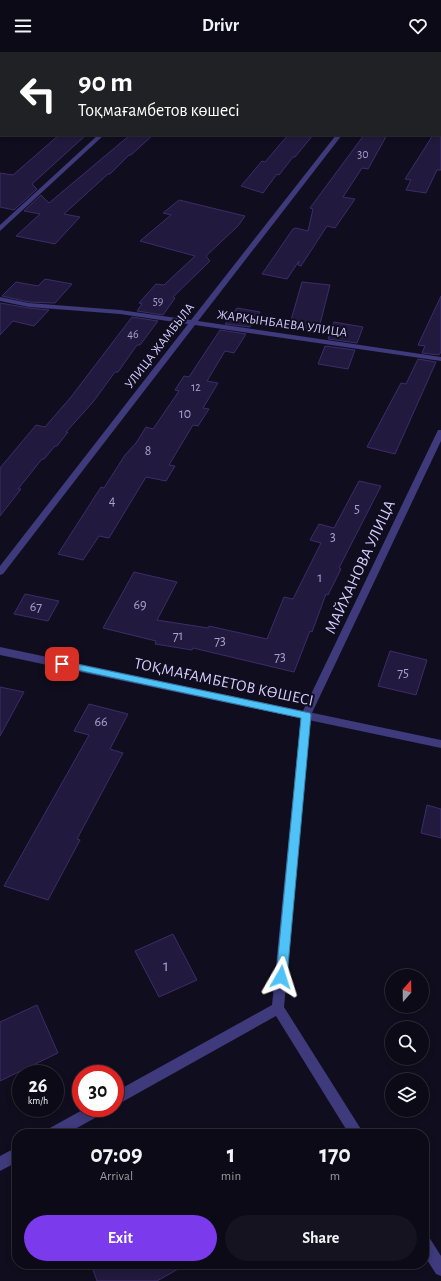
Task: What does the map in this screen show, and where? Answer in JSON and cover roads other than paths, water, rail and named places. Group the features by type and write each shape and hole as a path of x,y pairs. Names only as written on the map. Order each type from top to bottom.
{"street":[{"path":"0,229 100,136"},
{"name":"УЛИЦА ЖАМБЫЛА","path":"0,572 338,136"},
{"name":"ЖАРКЫНБАЕВА УЛИЦА","path":"0,299 29,305 120,312 441,359"},
{"name":"МАЙХАНОВА УЛИЦА","path":"306,715 441,432"},
{"name":"ТОҚМАҒАМБЕТОВ КӨШЕСІ","path":"0,651 441,744"},
{"path":"306,715 278,1008 354,1129"},
{"path":"124,1094 278,1008"},
{"path":"62,1129 84,1117"},
{"path":"0,1164 12,1157"},
{"path":"429,1250 441,1270"}]}
